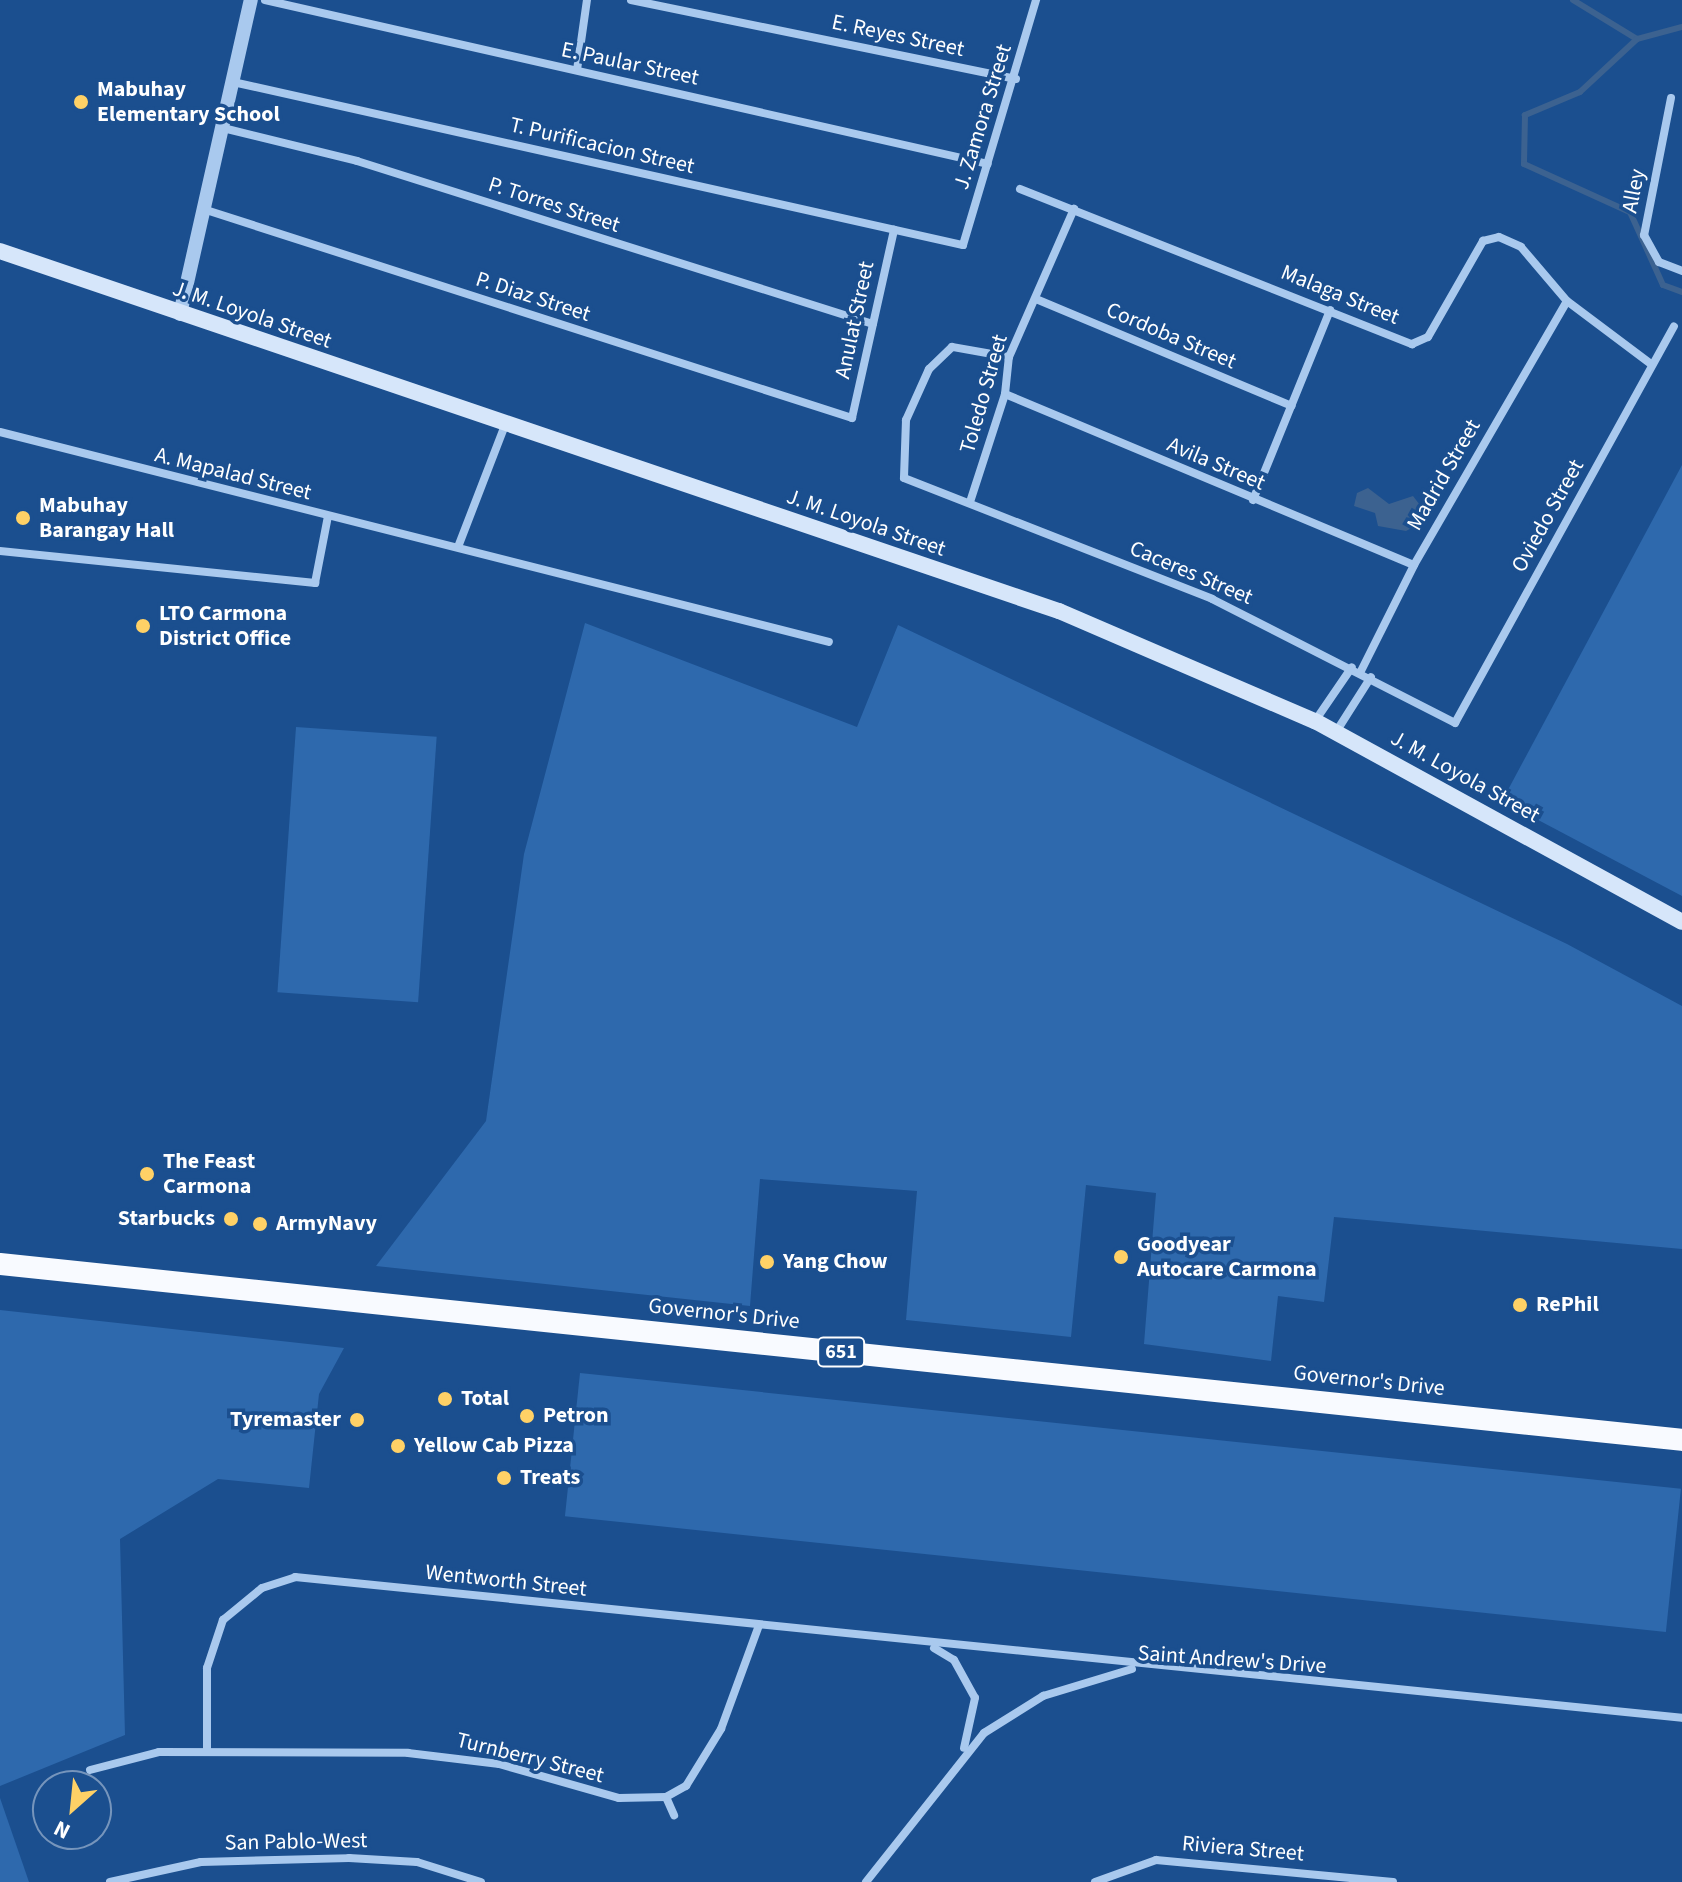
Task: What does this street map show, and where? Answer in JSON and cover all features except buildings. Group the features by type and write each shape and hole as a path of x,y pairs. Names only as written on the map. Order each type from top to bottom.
{"highway":[{"name":"Governor's Drive","path":"0,1264 1682,1440"}],"main road":[{"name":"J. M. Loyola Street","path":"0,251 1059,611 1315,721 1682,922"}],"street":[{"path":"180,314 251,0"},
{"name":"E. Paular Street","path":"265,0 988,164"},
{"path":"577,70 587,0"},
{"name":"E. Reyes Street","path":"631,0 1016,79"},
{"name":"J. Zamora Street","path":"963,245 1016,79 1036,0"},
{"name":"T. Purificacion Street","path":"233,82 963,245"},
{"name":"Alley","path":"1671,98 1644,235 1659,262 1682,271"},
{"name":"P. Torres Street","path":"223,128 357,161 873,324"},
{"name":"Malaga Street","path":"1020,189 1421,344 1483,241 1499,237 1521,247 1567,301 1651,364"},
{"name":"P. Diaz Street","path":"203,209 852,418"},
{"name":"Toledo Street","path":"970,502 1005,394 1009,357 1074,209"},
{"name":"Anulat Street","path":"852,418 894,230"},
{"name":"Cordoba Street","path":"1036,299 1292,406"},
{"name":"Madrid Street","path":"1361,671 1414,565 1567,301"},
{"path":"1253,500 1330,310"},
{"name":"Oviedo Street","path":"1455,723 1674,326"},
{"name":"Caceres Street","path":"1009,357 952,347 929,369 906,420 904,478 1212,599 1361,671 1455,723"},
{"name":"Avila Street","path":"1005,394 1414,565"},
{"path":"458,547 505,425"},
{"name":"A. Mapalad Street","path":"0,432 829,642"},
{"path":"0,551 315,583 328,516"},
{"path":"1315,721 1352,667"},
{"path":"1336,732 1371,677"},
{"name":"Wentworth Street","path":"207,1750 207,1668 223,1620 262,1588 295,1577 1137,1668"},
{"path":"674,1815 666,1797 686,1786 721,1729 759,1625"},
{"path":"930,1645 954,1660 975,1698 963,1752"},
{"name":"Saint Andrew's Drive","path":"866,1882 963,1752 1043,1696 1137,1668 1682,1718"},
{"name":"Turnberry Street","path":"90,1770 159,1752 207,1750 454,1756 619,1798 666,1797"},
{"name":"San Pablo-West","path":"110,1882 201,1862 349,1858 417,1862 481,1882"},
{"name":"Riviera Street","path":"1095,1882 1156,1860 1393,1882"}],"shaded area":[{"path":"1682,465 1682,896 1502,801"},
{"path":"1368,488 1389,504 1413,496 1423,509 1419,524 1406,531 1378,526 1375,513 1354,506 1357,493"},
{"path":"585,623 857,727 898,625 1567,944 1682,1006 1682,1249 1334,1217 1324,1302 1278,1296 1271,1361 1144,1344 1156,1193 1086,1185 1071,1337 906,1320 917,1191 760,1179 750,1306 376,1266 486,1121 524,854"},
{"path":"296,727 437,737 418,1002 277,992"},
{"path":"0,1310 344,1348 319,1394 309,1488 218,1479 120,1539 125,1735 39,1770 32,1770 32,1773 0,1786"},
{"path":"580,1373 1681,1489 1666,1632 565,1516"},
{"path":"0,1798 29,1882 0,1882"}],"waterway":[{"path":"1573,0 1637,39"},
{"path":"1682,27 1637,39 1580,92 1525,115 1524,164 1630,212 1663,285 1682,292"}],"place":[{"name":"Mabuhay Elementary School","path":"81,102"},
{"name":"Mabuhay Barangay Hall","path":"23,518"},
{"name":"LTO Carmona District Office","path":"143,626"},
{"name":"The Feast Carmona","path":"147,1174"},
{"name":"Starbucks","path":"231,1219"},
{"name":"ArmyNavy","path":"260,1224"},
{"name":"Goodyear Autocare Carmona","path":"1121,1257"},
{"name":"Yang Chow","path":"767,1262"},
{"name":"RePhil","path":"1520,1305"},
{"name":"Total","path":"445,1399"},
{"name":"Petron","path":"527,1416"},
{"name":"Tyremaster","path":"357,1420"},
{"name":"Yellow Cab Pizza","path":"398,1446"},
{"name":"Treats","path":"504,1478"}]}
